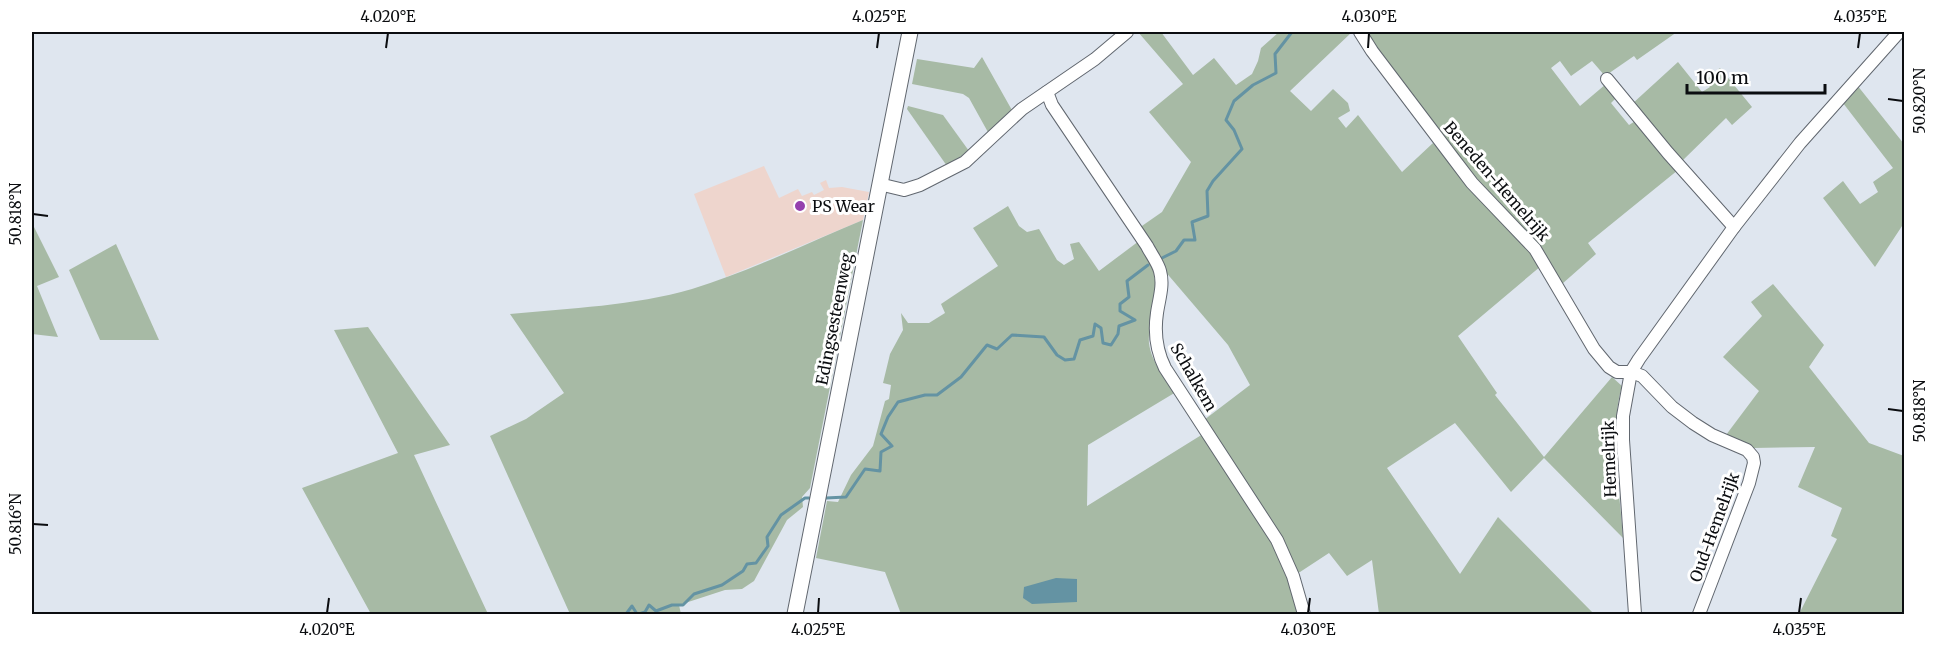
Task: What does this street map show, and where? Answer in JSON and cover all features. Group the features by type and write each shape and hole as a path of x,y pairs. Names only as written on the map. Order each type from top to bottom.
{"main road":[{"name":"Edingsesteenweg","path":"795,615 910,32"}],"street":[{"path":"879,184 904,190 920,185 965,162 1022,109 1095,59 1127,32"},
{"name":"Beneden-Hemelrijk","path":"1360,32 1472,183 1533,245 1594,349 1609,367 1617,372 1631,372"},
{"name":"Hemelrijk","path":"1635,615 1623,440 1623,416 1631,372 1734,227 1800,143 1899,32"},
{"path":"1607,79 1668,153 1734,227"},
{"name":"Schalkem","path":"1047,92 1052,105 1160,269 1162,284 1156,337 1159,356 1277,540 1293,576 1304,615"},
{"name":"Oud-Hemelrijk","path":"1631,372 1642,376 1672,407 1693,423 1747,450 1752,457 1753,468 1749,483 1700,615"}],"shaded area":[{"path":"764,166 779,198 798,189 802,196 812,192 814,195 824,190 820,183 826,180 829,188 842,187 869,192 863,220 726,277 694,194"}],"green space":[{"path":"1138,32 1161,32 1193,75 1214,58 1236,85 1252,74 1261,48 1279,32 1352,32 1290,91 1311,111 1333,89 1348,103 1350,111 1338,118 1346,128 1358,115 1402,172 1433,143 1528,249 1541,266 1458,336 1497,393 1495,395 1544,457 1612,377 1622,386 1616,421 1616,441 1623,538 1544,458 1511,492 1455,423 1387,468 1460,574 1498,517 1594,614 1379,614 1372,560 1347,576 1329,553 1295,574 1204,420 1250,385 1228,345 1164,270 1139,228 1162,212 1191,162 1149,112 1183,84"},
{"path":"1366,32 1677,32 1637,60 1634,56 1605,76 1592,61 1571,76 1560,61 1551,68 1580,106 1606,84 1616,98 1611,103 1629,125 1637,120 1678,170 1588,243 1596,254 1562,284 1468,171"},
{"path":"982,57 1013,112 989,134 969,98 963,94 912,84 917,59 974,68"},
{"path":"1678,62 1702,92 1710,87 1705,81 1720,68 1752,107 1732,125 1726,118 1681,162 1632,104"},
{"path":"1857,85 1904,144 1904,223 1875,267 1823,198 1843,181 1860,204 1878,192 1873,182 1893,168 1843,103"},
{"path":"908,106 943,115 969,151 947,166 907,109"},
{"path":"1008,206 1019,226 1027,232 1039,229 1057,260 1064,265 1074,259 1070,244 1079,242 1099,271 1139,241 1152,266 1155,301 1149,335 1150,350 1159,369 1176,392 1088,445 1087,506 1203,434 1275,543 1298,614 901,614 885,572 816,558 827,501 838,502 851,475 873,446 885,401 889,399 891,385 883,383 890,354 903,330 901,313 908,323 929,323 945,313 941,304 998,266 973,228"},
{"path":"863,220 810,488 802,497 803,507 787,520 754,581 742,589 725,590 679,605 681,614 570,614 490,436 526,419 564,393 510,314 625,303 670,295 714,282"},
{"path":"32,223 59,277 37,286 58,337 32,334"},
{"path":"116,244 159,340 100,340 69,270"},
{"path":"1773,284 1824,345 1809,367 1869,443 1904,456 1904,614 1799,614 1837,539 1831,536 1842,508 1798,487 1815,447 1753,448 1726,435 1759,391 1723,357 1762,316 1751,302"},
{"path":"368,327 450,445 414,455 488,614 371,614 302,488 398,453 334,330"}],"water":[{"path":"1056,578 1077,579 1077,602 1032,604 1023,598 1024,587"}],"waterway":[{"path":"1162,258 1176,251 1184,240 1195,240 1192,222 1208,216 1207,191 1242,149 1234,130 1226,120 1234,101 1253,85 1276,73 1275,54 1292,32"},
{"path":"826,498 846,497 865,469 880,471 881,452 892,446 881,434 898,402 925,395 937,395 961,377 987,345 997,349 1012,335 1044,337 1057,355 1065,360 1074,359 1080,340 1093,336 1095,324 1101,328 1103,343 1111,345 1118,334 1119,326 1135,320 1120,311 1120,304 1129,297 1127,281 1148,265"},
{"path":"639,614 645,612 649,605 656,611 672,605 683,605 694,594 722,585 743,571 747,564 756,563 768,546 767,537 781,515 805,498 809,498"},
{"path":"626,614 632,606 637,614"}],"place":[{"name":"PS Wear","path":"800,206"}]}
